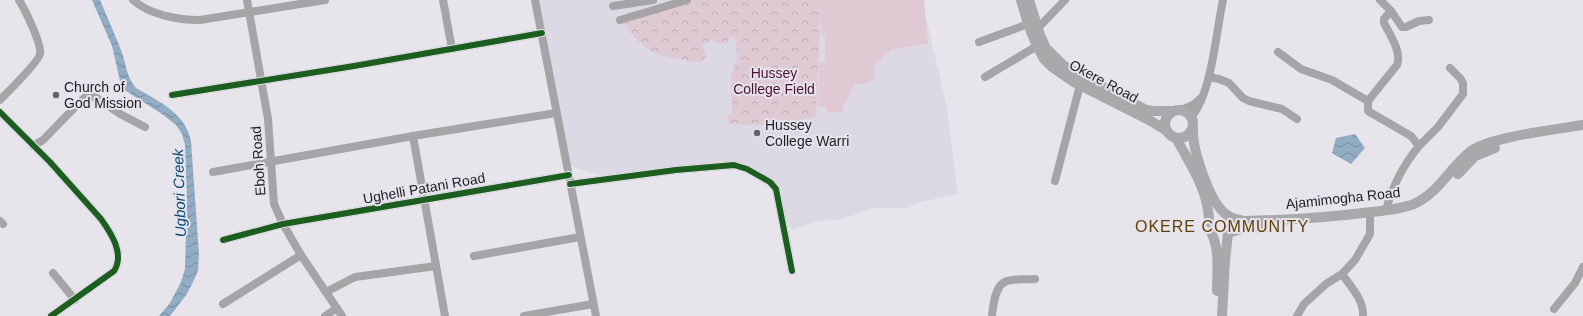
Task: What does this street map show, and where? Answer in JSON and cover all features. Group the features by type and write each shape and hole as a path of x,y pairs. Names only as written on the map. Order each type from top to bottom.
{"main road":[{"name":"Okere Road","path":"1021,0 1028,24 1037,46 1044,59 1052,67 1060,74 1151,121 1167,131"},
{"name":"Okere Road","path":"1029,0 1046,48 1064,66 1146,110 1177,110"},
{"path":"1216,316 1217,259 1204,191 1176,138 1167,131 1165,122 1168,114 1177,110 1187,112 1192,116 1194,125 1192,137 1197,160 1216,201 1232,223 1228,233 1222,316"},
{"name":"Ajamimogha Road","path":"1226,215 1237,220 1255,220 1338,216 1402,208 1426,198 1435,191 1465,156 1477,146 1507,138 1583,125"},
{"path":"1176,138 1186,136 1193,129"},
{"name":"Ajamimogha Road","path":"1228,233 1248,228 1338,223 1391,215 1413,209 1428,203 1475,156 1484,151 1583,132"},
{"path":"1226,215 1223,213 1212,216 1210,227 1214,234 1221,236 1228,233"}],"street":[{"path":"0,100 24,73 38,61 41,53 29,18 19,0"},
{"name":"Eboh Road","path":"247,0 268,119 274,204 283,224 301,255 342,316"},
{"path":"134,1 150,10 184,20 211,19 325,0"},
{"path":"443,0 452,49"},
{"path":"535,0 596,316"},
{"path":"613,6 653,0"},
{"path":"620,20 687,0"},
{"path":"1038,28 1065,0"},
{"path":"1192,116 1198,108 1209,77 1223,0"},
{"path":"1380,0 1391,11 1402,26 1406,27 1419,21 1429,20"},
{"path":"1391,11 1384,19 1384,23 1395,46 1399,60 1368,101 1368,111 1411,136 1419,146"},
{"path":"979,42 1028,24"},
{"path":"172,95 542,33"},
{"path":"986,77 1037,46"},
{"path":"1278,52 1300,69 1332,80 1368,101"},
{"path":"1386,210 1389,199 1399,179 1419,146 1438,127 1463,94 1463,83 1450,68"},
{"path":"1209,77 1229,83 1243,98 1249,101 1282,109 1297,118"},
{"path":"1055,181 1080,85"},
{"path":"33,146 43,140 84,98 89,96 97,98 120,114 145,127"},
{"path":"1177,110 1193,105 1202,97"},
{"path":"213,172 413,136 556,113"},
{"path":"2,117 50,162 101,219 108,229 117,249 119,259 118,265 114,271 51,316"},
{"path":"413,136 423,200 445,316"},
{"path":"570,184 676,170 740,166 770,182 776,189 792,271"},
{"name":"Ughelli Patani Road","path":"223,240 283,224 569,175"},
{"path":"1299,315 1304,304 1326,284 1342,274 1355,260 1370,234 1370,218"},
{"path":"474,256 580,238"},
{"path":"223,304 301,255"},
{"path":"326,292 356,277 436,266"},
{"path":"1554,309 1575,283 1583,267"},
{"path":"53,273 75,300"},
{"path":"1342,274 1361,301 1363,316"},
{"path":"992,316 993,305 999,288 1003,282 1008,280 1036,279"},
{"path":"524,316 594,304"},
{"path":"325,316 337,308"}],"shaded area":[{"name":"Hussey College Warri","path":"538,0 924,0 925,14 946,102 958,194 920,202 905,208 874,208 842,219 819,221 792,230 784,216 780,187 747,168 599,175 571,166"}],"green space":[{"name":"Hussey College Field","path":"694,0 821,0 816,116 767,125 729,124 727,116 733,112 731,76 737,60 736,39 732,36 726,43 719,43 711,40 702,45 706,57 700,63 664,56 647,49 631,33 622,20"},
{"path":"821,0 924,0 928,43 890,50 875,65 874,79 866,83 854,85 843,105 845,109 840,112 827,112 826,107 818,106 819,63 825,62 825,35 821,35"}],"water":[{"path":"92,0 100,0 121,50 128,74 136,88 162,103 177,115 188,131 191,141 199,255 198,271 187,294 170,316 159,316 170,303 181,282 185,269 187,200 185,145 182,134 176,125 162,114 123,89 112,46"},
{"path":"1355,134 1365,148 1351,164 1332,153 1336,138"}],"cycle path":[{"path":"172,95 354,66 542,33"},
{"path":"0,112 50,162 101,219 109,231 117,251 118,258 114,271 51,316"},
{"path":"570,184 676,170 734,165 747,169 770,182 776,189 792,271"},
{"path":"223,240 283,224 569,175"}],"place":[{"name":"Church of God Mission","path":"56,95"},
{"name":"Hussey College Warri","path":"757,133"}],"district":[{"name":"OKERE COMMUNITY","path":"1222,226"}],"water label":[{"name":"Ugbori Creek","path":"179,193"}]}
